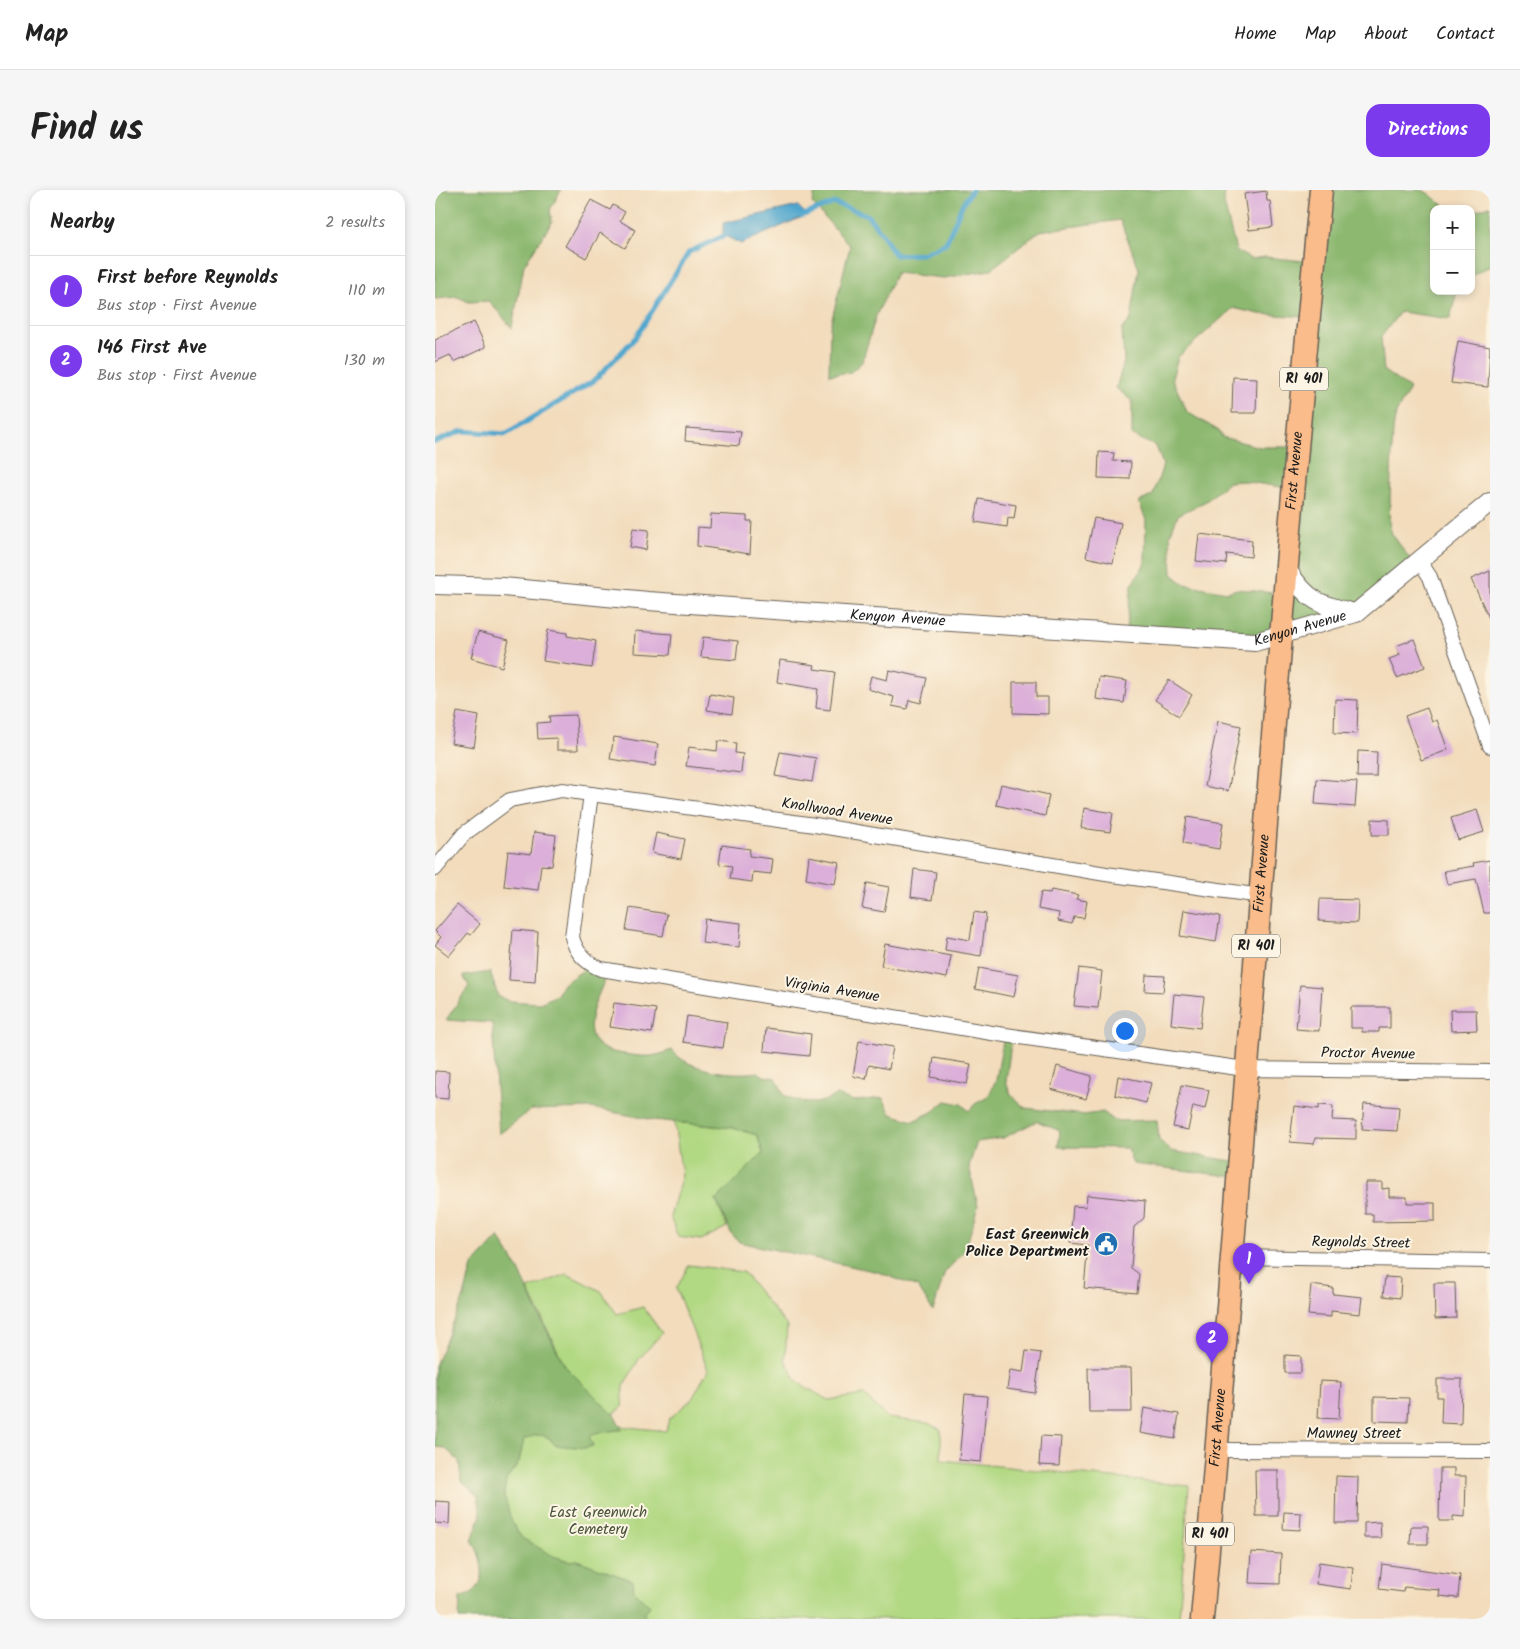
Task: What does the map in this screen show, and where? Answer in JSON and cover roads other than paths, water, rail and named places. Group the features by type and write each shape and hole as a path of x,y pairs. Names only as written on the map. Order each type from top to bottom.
{"main road":[{"name":"First Avenue","path":"1202,1619 1217,1450 1245,1069 1321,190"}],"street":[{"name":"Kenyon Avenue","path":"435,584 503,586 648,601 1255,642 1356,614 1490,502"},
{"path":"1419,560 1429,577 1490,746"},
{"name":"Kenyon Avenue","path":"1287,569 1298,587 1322,606 1356,614"},
{"name":"Knollwood Avenue","path":"435,869 448,850 471,828 510,800 561,790 806,824 1106,874 1261,896"},
{"name":"Virginia Avenue","path":"591,794 572,937 579,953 592,965 607,970 998,1034 1245,1069"},
{"name":"Proctor Avenue","path":"1245,1069 1490,1072"},
{"name":"Reynolds Street","path":"1232,1257 1490,1261"},
{"name":"Mawney Street","path":"1217,1450 1490,1451"}],"water":[{"path":"798,206 807,215 741,244 723,235 723,223"}],"waterway":[{"path":"801,216 834,203 867,215 883,235 895,255 922,254 946,243 962,205 972,190"},
{"path":"435,442 462,431 506,434 595,380 636,337 689,252 730,233"}],"place":[{"name":"East Greenwich Police Department","path":"1106,1244"},
{"name":"First before Reynolds","path":"1249,1284"},
{"name":"146 First Ave","path":"1212,1363"}],"park label":[{"name":"East Greenwich Cemetery","path":"598,1522"}]}
